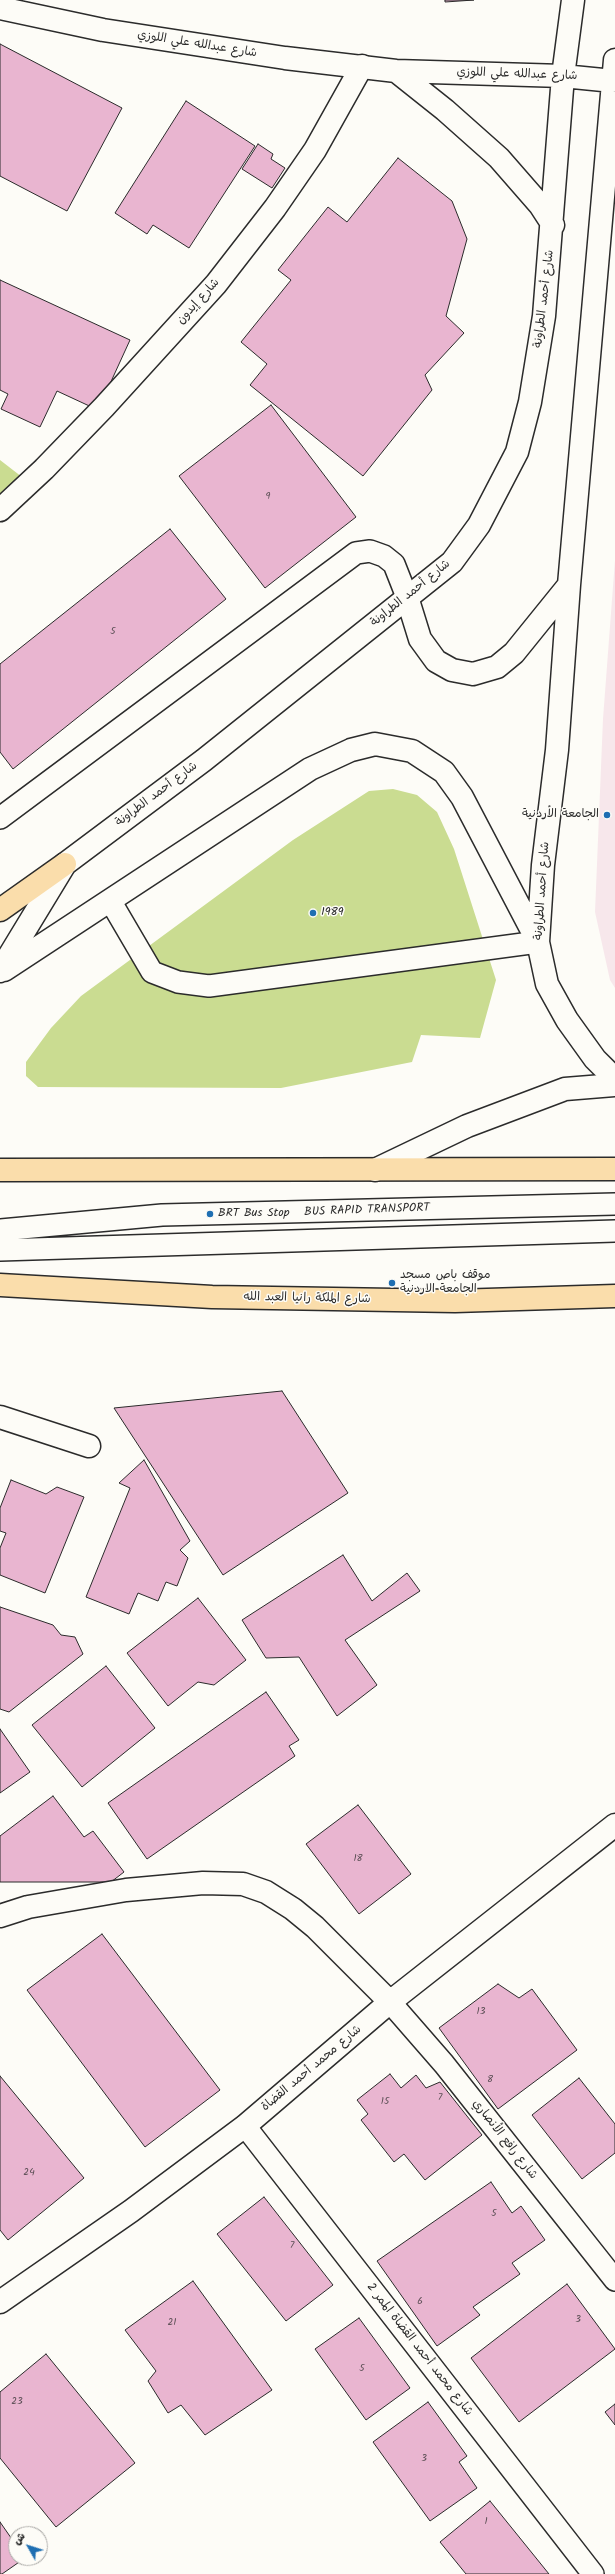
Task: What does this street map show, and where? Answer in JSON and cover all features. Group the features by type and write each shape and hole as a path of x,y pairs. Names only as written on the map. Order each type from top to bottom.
{"main road":[{"path":"0,910 65,864"},
{"path":"0,1170 615,1169"},
{"name":"شارع الملكة رانيا العبد الله","path":"0,1285 212,1297 455,1302 615,1296"}],"street":[{"name":"شارع أحمد الطراونة","path":"0,972 65,864 204,760 452,562 479,525 517,452 530,402 544,316 553,225 563,76 573,0"},
{"name":"شارع عبدالله علي اللوزي","path":"0,8 103,30 226,50 396,71 563,76 614,70"},
{"name":"شارع إيدون","path":"0,510 44,469 98,413 216,284 275,208 315,150 362,66"},
{"name":"شارع أحمد الطراونة","path":"614,70 568,585 558,750 543,865 538,942 548,984 567,1020 595,1059 615,1079"},
{"path":"396,71 445,110 499,158 536,200 553,225"},
{"path":"408,597 420,639 436,661 452,670 473,674 497,667 514,653 568,585"},
{"path":"0,972 111,902 227,822 310,769 350,750 375,744 412,751 444,772 462,797 538,942"},
{"path":"375,1170 467,1126 565,1089 591,1085 615,1085"},
{"path":"0,1417 89,1446"},
{"name":"شارع محمد أحمد القضاة","path":"0,2302 131,2211 245,2126 390,2002 615,1825"},
{"path":"0,1916 36,1905 126,1890 203,1883 243,1884 266,1892 293,1909 343,1954 390,2002"}],"lane":[{"path":"0,818 356,553 370,551 384,556 394,564 408,597"},
{"path":"111,902 152,972 178,982 209,986 538,942"},
{"name":"BUS RAPID TRANSPORT","path":"0,1230 162,1215 615,1204"},
{"path":"0,1250 615,1231"},
{"name":"شارع رافع الأنصاري","path":"390,2002 444,2064 615,2280"},
{"name":"شارع محمد أحمد القضاة الممر 2","path":"245,2126 593,2574"}],"shaded area":[{"name":"الجامعة الأردنية","path":"615,560 615,988 610,980 595,912 603,719"}],"green space":[{"path":"0,460 22,477 0,497"},
{"path":"393,789 417,795 437,812 454,849 496,980 480,1038 421,1035 412,1062 281,1088 38,1087 26,1076 26,1062 51,1028 81,996 293,840 369,791"}],"building":[{"path":"445,0 474,0 445,2"},
{"path":"0,44 122,108 67,211 0,176"},
{"path":"186,101 255,146 189,248 153,225 147,234 115,213"},
{"path":"258,144 273,154 271,159 285,168 272,188 242,169"},
{"path":"398,158 452,201 467,239 446,316 464,333 425,375 432,390 363,476 250,385 267,364 241,342 291,280 278,270 328,207 347,222"},
{"path":"0,280 130,340 98,410 57,391 40,427 1,409 8,394 0,390"},
{"path":"271,405 356,517 265,588 179,476"},
{"path":"170,529 226,599 13,769 0,752 0,664"},
{"path":"282,1391 348,1493 223,1575 114,1408"},
{"path":"144,1460 190,1541 180,1550 188,1558 177,1586 166,1582 158,1601 138,1593 129,1614 86,1597 130,1488 119,1483"},
{"path":"11,1480 46,1494 57,1487 84,1497 45,1593 0,1575 0,1548 6,1533 0,1531 0,1508"},
{"path":"343,1555 372,1601 407,1573 420,1591 345,1640 377,1685 337,1716 299,1657 266,1658 242,1620"},
{"path":"198,1598 246,1660 214,1685 198,1682 168,1706 127,1653"},
{"path":"0,1607 53,1625 61,1635 75,1637 83,1654 9,1712 0,1709"},
{"path":"106,1666 155,1728 82,1787 32,1725"},
{"path":"266,1692 299,1740 289,1746 295,1756 147,1859 108,1803"},
{"path":"0,1729 30,1772 0,1793"},
{"path":"53,1796 84,1837 93,1831 124,1872 111,1882 0,1882 0,1836"},
{"path":"358,1805 411,1874 359,1914 306,1844"},
{"path":"102,1934 220,2090 145,2147 27,1990"},
{"path":"498,1984 519,1998 532,1989 577,2050 498,2109 439,2028"},
{"path":"390,2074 401,2088 416,2075 426,2088 440,2082 482,2135 425,2180 404,2154 394,2162 361,2120 368,2114 357,2100"},
{"path":"0,2076 84,2178 8,2240 0,2230"},
{"path":"579,2078 615,2124 615,2153 582,2179 532,2115"},
{"path":"491,2182 512,2213 521,2206 545,2240 512,2263 520,2274 473,2307 480,2315 437,2346 377,2261"},
{"path":"264,2197 333,2285 286,2321 217,2234"},
{"path":"193,2281 272,2390 205,2435 181,2405 168,2413 148,2381 156,2371 125,2330"},
{"path":"567,2284 615,2349 519,2422 471,2358"},
{"path":"359,2318 410,2388 366,2420 315,2349"},
{"path":"46,2354 135,2463 56,2527 0,2458 0,2392"},
{"path":"428,2402 467,2456 459,2462 477,2488 430,2521 373,2442"},
{"path":"615,2404 615,2425 605,2412"},
{"path":"490,2501 549,2574 466,2574 440,2542"},
{"path":"0,2522 8,2534 8,2566 14,2566 0,2574"}],"place":[{"name":"الجامعة الأردنية","path":"607,815"},
{"name":"1989","path":"313,913"},
{"name":"BRT Bus Stop","path":"210,1214"},
{"name":"موقف باص مسجد الجامعة الاردنية","path":"392,1283"}]}
